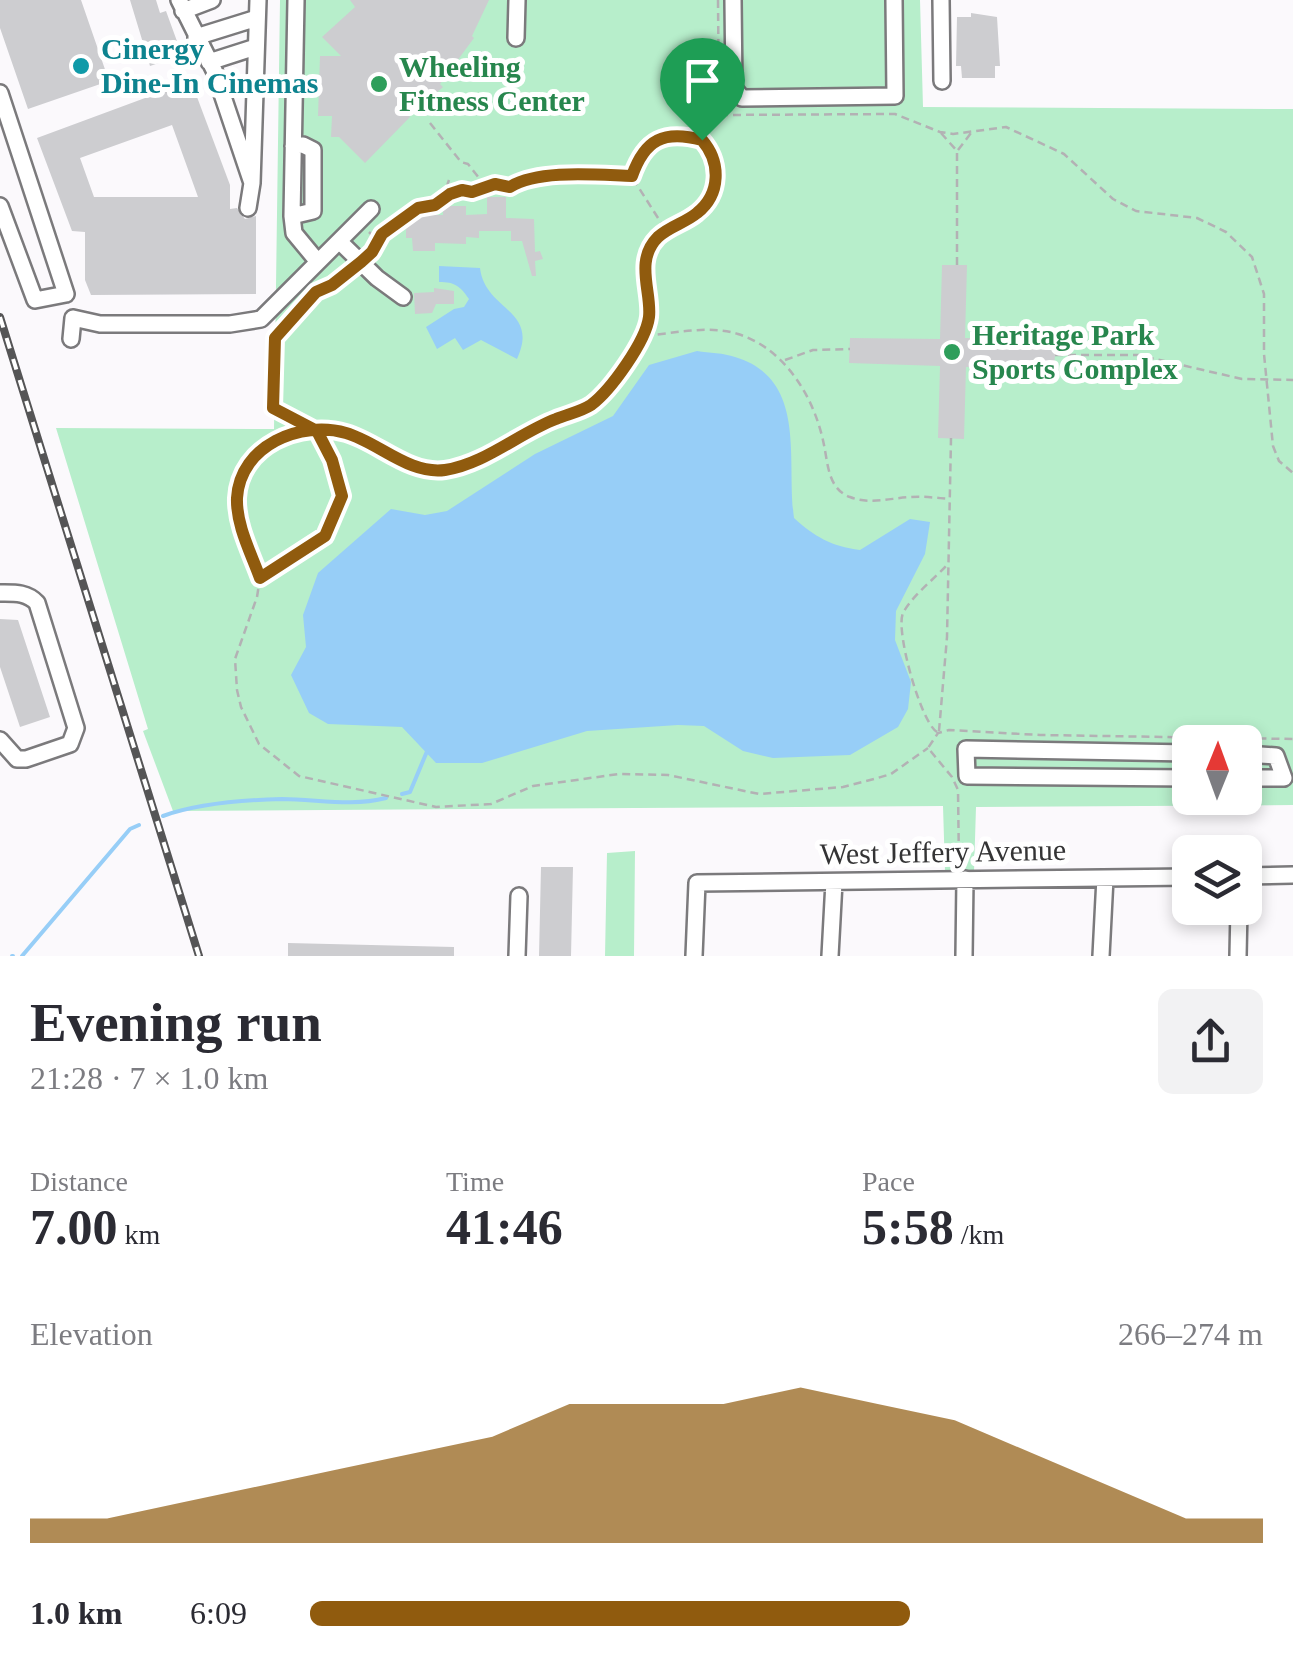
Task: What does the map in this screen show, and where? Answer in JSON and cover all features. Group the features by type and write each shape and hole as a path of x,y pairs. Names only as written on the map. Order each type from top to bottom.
{"street":[{"path":"212,0 181,5 210,62 252,183"},
{"path":"248,208 258,0"},
{"path":"296,0 292,216 294,233 318,262"},
{"path":"516,38 518,0"},
{"path":"733,0 734,88 742,98 895,96 894,0"},
{"path":"941,0 942,81"},
{"path":"196,37 257,18"},
{"path":"210,62 256,47"},
{"path":"0,92 6,134 66,294 35,300 2,212"},
{"path":"292,216 313,212 316,202 314,150 303,144 293,146"},
{"path":"71,340 73,318 100,324 230,324 261,319 371,209"},
{"path":"340,241 404,297"},
{"path":"0,593 31,596 37,604 76,728 70,744 26,759 17,759 0,740"},
{"path":"1172,753 966,748 967,776 1172,778"},
{"path":"1262,755 1276,756 1289,778"},
{"path":"1262,778 1289,778"},
{"path":"1262,876 1293,875"},
{"name":"West Jeffery Avenue","path":"694,956 697,883 1172,877"},
{"path":"962,878 964,956"},
{"path":"1101,956 1105,878"},
{"path":"830,956 834,882"},
{"path":"517,956 518,896"},
{"path":"1238,956 1239,925"}],"path":[{"path":"718,0 718,115"},
{"path":"702,140 738,93"},
{"path":"718,115 895,114 940,132 971,133 1006,127 1064,154 1113,199 1136,211 1197,218 1226,232 1252,257 1264,294 1273,446 1279,461 1293,473"},
{"path":"430,123 482,183 510,187 524,179 545,175 632,176"},
{"path":"940,132 957,152"},
{"path":"957,265 957,152 971,133"},
{"path":"632,176 651,143 670,135 702,140 716,166 714,192 697,214 655,240 645,268 644,288 650,314 644,336 615,379 592,404 508,446 447,470 430,470 346,432 299,430 266,446 246,467 237,496 241,526 260,578 235,660 241,707 259,744 299,776 436,807 492,804 533,786 620,774 668,775 758,794 858,783 891,774 928,748"},
{"path":"454,165 460,160"},
{"path":"632,176 666,231"},
{"path":"442,200 448,180"},
{"path":"260,578 325,536 342,496 332,460 317,431 273,408 275,338 316,292 332,285 361,262 382,234 418,208 435,205 457,191 472,192 495,184"},
{"path":"411,203 418,208"},
{"path":"369,232 378,242"},
{"path":"644,336 717,331 738,334 783,360 820,426 832,483 847,497 872,502 912,496 950,499"},
{"path":"783,360 813,350 850,348"},
{"path":"1055,354 1138,354 1242,379 1293,380"},
{"path":"947,564 902,615 901,635 922,710 930,728 938,732 947,637 951,438"},
{"path":"960,810 962,878"}],"green space":[{"path":"280,0 920,0 923,107 1293,109 1293,805 1262,805 1262,725 1172,725 1172,806 976,807 974,872 945,871 943,806 173,811 143,731 148,729 56,428 274,429"},
{"path":"635,851 634,956 605,956 607,853"}],"water":[{"path":"439,266 480,268 491,293 522,330 517,359 481,340 463,350 455,338 437,349 426,327 464,307 469,299 457,286 439,282"},
{"path":"697,351 735,357 758,368 774,383 789,424 794,518 809,530 824,540 860,550 910,519 930,522 925,554 896,611 895,640 911,682 908,709 898,727 850,755 773,758 743,751 704,726 678,725 587,731 482,763 436,763 402,727 328,724 309,713 291,675 306,647 303,615 318,573 391,509 425,515 447,511 535,454 613,416 649,365"}],"building":[{"path":"0,0 81,0 109,81 28,109 0,28"},
{"path":"130,0 156,0 160,13 166,11 182,55 150,66"},
{"name":"Wheeling Fitness Center","path":"350,0 489,0 474,38 440,84 443,87 424,104 418,98 405,111 410,117 365,163 339,137 331,137 332,116 318,116 320,56 341,56 322,37 355,7"},
{"path":"971,13 997,17 1000,66 995,66 995,78 962,78 961,66 956,66 957,17 971,17"},
{"path":"191,81 230,185 230,209 237,208 245,219 256,216 256,294 91,295 85,280 85,232 72,231 37,138","holes":["172,125 198,197 94,197 80,158"]},
{"path":"487,197 506,197 506,218 534,219 535,252 540,251 543,259 535,261 536,276 532,276 522,241 511,241 511,231 479,231 479,238 466,237 466,244 435,243 435,251 413,251 412,238 406,238 406,215 443,215 443,206 466,206 466,215 487,214"},
{"name":"Heritage Park Sports Complex","path":"942,265 967,265 965,338 1056,340 1054,369 966,367 964,439 938,438 940,366 849,363 850,338 940,339"},
{"path":"434,288 454,291 454,304 436,304 432,313 415,314 414,293 434,292"},
{"path":"0,619 18,620 50,717 20,727 0,667"},
{"path":"541,867 573,867 571,956 539,956"},
{"path":"288,943 454,947 454,956 288,956"}],"waterway":[{"path":"402,794 410,792 428,749"},
{"path":"163,816 237,801 347,802 386,798"},
{"path":"22,956 130,829 139,825"}],"railway":[{"path":"0,317 199,956"}],"place":[{"name":"Cinergy Dine-In Cinemas","path":"81,66"},
{"name":"Wheeling Fitness Center","path":"379,84"},
{"name":"Heritage Park Sports Complex","path":"952,352"}],"route":[{"path":"702,140 670,135 651,143 632,176 545,175 524,179 510,187 495,184 450,194 435,205 418,208 382,234 361,262 332,285 316,292 275,338 273,408 317,431 332,460 342,496 325,536 260,578 241,526 237,496 246,467 266,446 299,430 317,431 346,432 430,470 447,470 508,446 592,404 615,379 644,336 650,314 644,288 645,268 655,240 697,214 714,192 716,166 702,140"}]}
